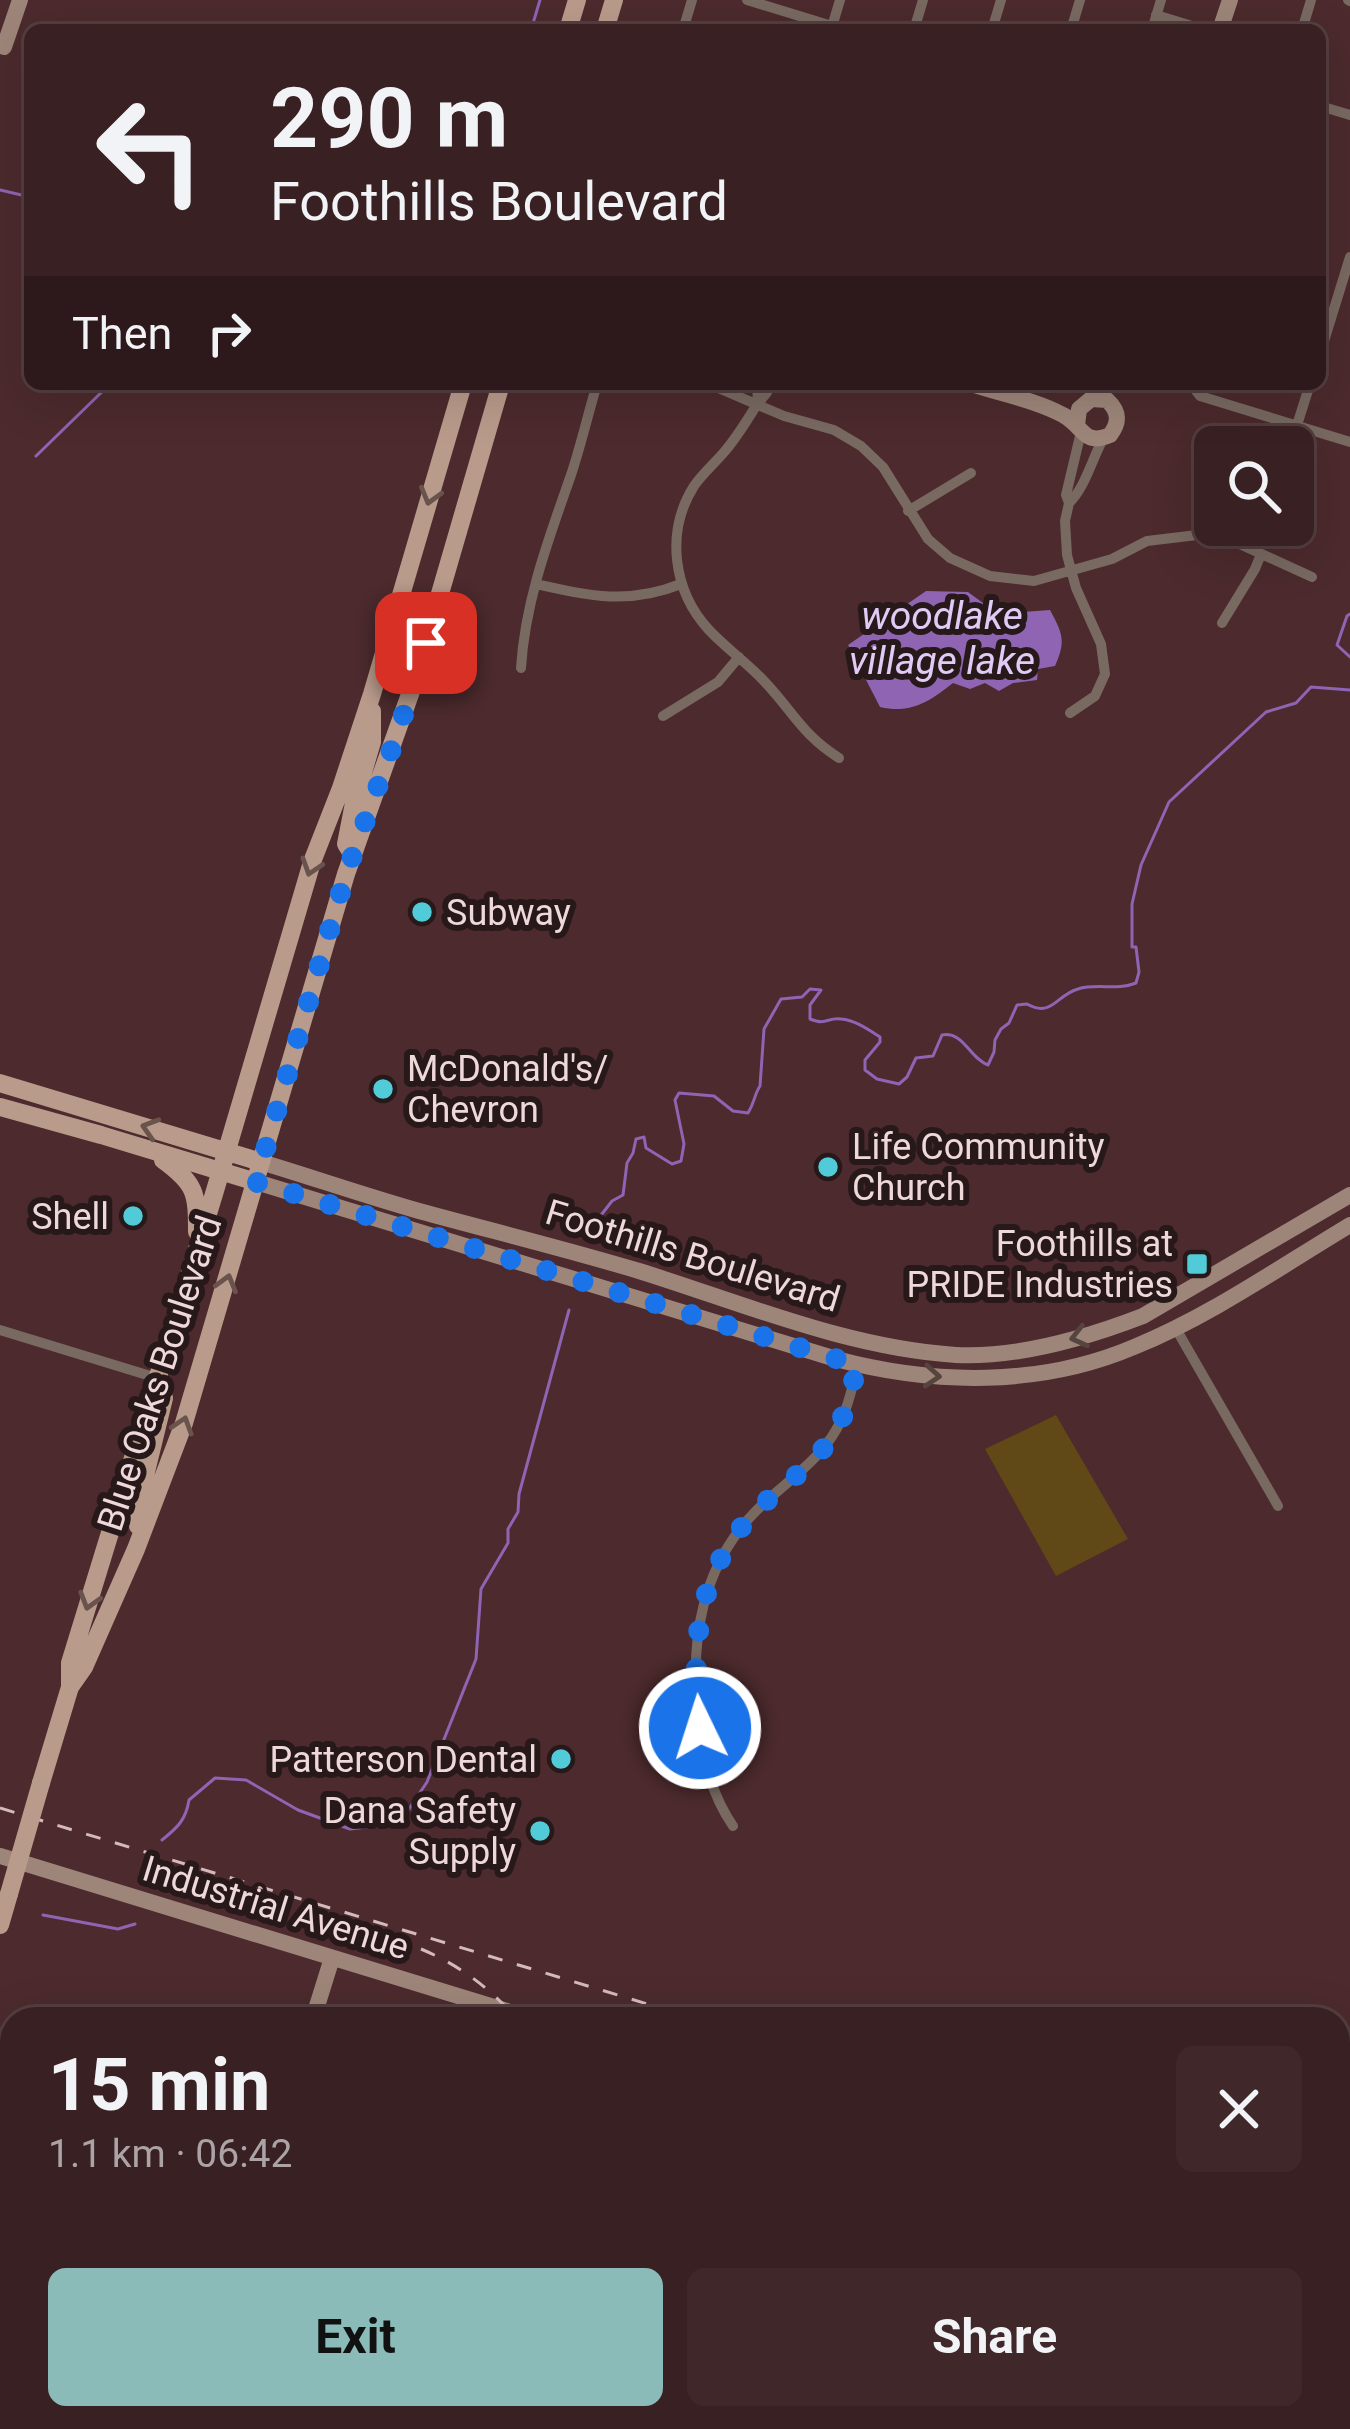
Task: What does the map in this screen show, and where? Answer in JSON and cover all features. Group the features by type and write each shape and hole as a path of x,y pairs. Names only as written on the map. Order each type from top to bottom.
{"main road":[{"name":"Blue Oaks Boulevard","path":"0,1925 70,1687 70,1663 312,862 372,694 461,390"},
{"name":"Blue Oaks Boulevard","path":"70,1687 84,1667 136,1549 184,1424 353,855 414,683 499,390"},
{"path":"353,855 346,844 372,742 372,694"},
{"name":"Foothills Boulevard","path":"2,1085 224,1162 256,1182"},
{"name":"Foothills Boulevard","path":"0,1107 150,1150 224,1162 261,1162"},
{"path":"150,1150 192,1185 197,1199 198,1249"},
{"path":"136,1549 143,1484 164,1398 157,1378"}],"street":[{"path":"4,47 20,0"},
{"path":"747,0 820,24"},
{"path":"1154,24 1161,0"},
{"path":"1326,335 1350,257"},
{"path":"1336,303 1350,309"},
{"path":"521,668 540,562 595,390"},
{"path":"724,390 784,416 833,430 861,446 893,481 918,527 939,549 976,571 1034,580 1112,559 1147,541 1179,535 1234,541 1312,577"},
{"path":"757,390 758,403"},
{"path":"769,390 686,501 676,547 681,584 705,626 778,697 806,734 839,758"},
{"path":"990,390 1055,411 1087,437 1103,439"},
{"path":"1025,390 1068,404 1112,393 1118,421 1076,478"},
{"path":"1193,390 1350,442"},
{"path":"1297,425 1308,390"},
{"path":"1070,713 1096,697 1105,674 1101,644 1071,572 1065,537 1069,503 1076,498 1079,409 1092,395"},
{"path":"908,511 971,473"},
{"path":"1222,623 1261,554"},
{"path":"536,584 589,596 625,598 681,584"},
{"path":"663,716 718,682 739,658"},
{"name":"Foothills Boulevard","path":"261,1162 422,1212 539,1241 837,1334 957,1355 998,1353 1109,1329 1164,1306 1350,1197"},
{"name":"Foothills Boulevard","path":"256,1182 857,1365 951,1378 1022,1376 1107,1357 1175,1327 1350,1225"},
{"path":"1318,1244 1343,1216 1350,1197"},
{"path":"1164,1306 1278,1506"},
{"path":"0,1330 157,1378"},
{"path":"733,1826 706,1769 695,1687 700,1616 718,1563 741,1528 812,1462 843,1418 864,1340"},
{"name":"Industrial Avenue","path":"0,1856 493,2007"},
{"path":"317,2007 332,1958"}],"shaded area":[{"path":"1056,1415 1128,1539 1056,1576 985,1449"}],"water":[{"name":"woodlake village lake","path":"926,591 968,592 998,614 1050,610 1062,638 1055,666 1038,669 1037,680 1013,683 999,691 985,683 970,689 953,683 919,705 880,707 848,645"}],"waterway":[{"path":"533,24 540,0"},
{"path":"0,190 24,196"},
{"path":"36,456 104,390"},
{"path":"1350,614 1337,645 1350,657"},
{"path":"591,1228 612,1201 623,1195 636,1139 644,1137 646,1148 672,1164 681,1161 684,1144 675,1100 679,1093 714,1096 733,1111 748,1113 760,1086 764,1029 781,999 821,990 810,1005 810,1019 846,1020 880,1037 865,1060 865,1070 877,1079 899,1084 916,1058 933,1056 942,1035 956,1037 988,1065 995,1040 1017,1005 1048,1007 1078,989 1136,983 1132,904 1141,865 1169,802 1266,712 1296,703 1311,687 1350,690"},
{"path":"162,1840 180,1823 189,1800 215,1778 246,1780 298,1810 350,1829 376,1826 407,1812 427,1782 476,1659 481,1589 508,1543 508,1529 518,1512 569,1310"},
{"path":"151,1878 154,1868"},
{"path":"43,1915 118,1929 135,1924"}],"railway":[{"path":"0,1808 657,2007"},
{"path":"421,1949 473,1978 506,2007"}],"place":[{"name":"Subway","path":"422,912"},
{"name":"McDonald's/ Chevron","path":"383,1089"},
{"name":"Life Community Church","path":"828,1167"},
{"name":"Shell","path":"133,1216"},
{"name":"Foothills at PRIDE Industries","path":"1197,1264"},
{"name":"Patterson Dental","path":"561,1759"},
{"name":"Dana Safety Supply","path":"540,1831"}],"route":[{"path":"426,643 346,874 256,1182 857,1365 843,1418 832,1436 812,1462 741,1528 718,1563 695,1644 700,1728"}]}
